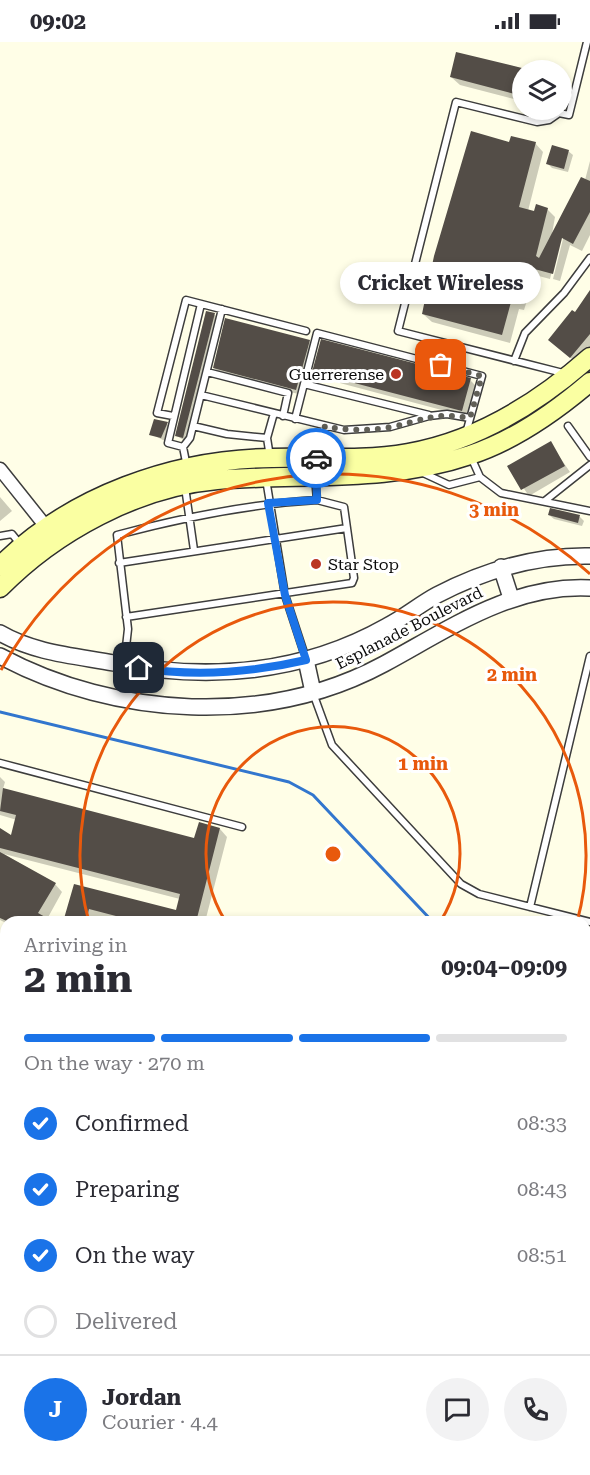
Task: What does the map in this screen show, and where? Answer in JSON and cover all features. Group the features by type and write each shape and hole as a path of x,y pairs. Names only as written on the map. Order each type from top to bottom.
{"main road":[{"path":"0,566 22,547 52,535 133,492 187,468 270,458 366,458 409,453 465,436 528,405 570,375 590,357"},
{"path":"133,492 214,481 360,476 412,468 471,455 529,426 590,382"},
{"path":"465,436 471,455"},
{"path":"315,476 316,458"},
{"path":"0,588 44,549 52,535"}],"street":[{"path":"0,469 52,535"},
{"name":"Esplanade Boulevard","path":"0,633 46,651 124,665 166,672 232,673 306,660 387,627 437,595 501,567 541,560 590,556"},
{"path":"501,567 511,598"},
{"name":"Esplanade Boulevard","path":"0,656 66,685 100,694 171,706 239,705 313,692 351,680 453,624 511,598 590,588"},
{"path":"306,660 313,692"}],"lane":[{"path":"570,375 398,331 456,102 537,122 549,120 559,112 569,115 587,42"},
{"path":"514,361 525,333 564,293 590,258"},
{"path":"173,416 157,413 186,300 306,331"},
{"path":"183,447 168,443 201,304"},
{"path":"187,468 183,447 190,438 222,309"},
{"path":"295,419 317,333 482,376 465,436"},
{"path":"207,372 288,393 282,416"},
{"path":"304,384 429,416"},
{"path":"201,395 325,426 362,430 390,427 429,416 447,414 470,418"},
{"path":"270,458 267,438 274,413"},
{"path":"193,426 227,434 267,438"},
{"path":"316,458 325,426"},
{"path":"567,426 590,457"},
{"path":"471,455 480,477 501,493 533,501 546,500 590,511"},
{"path":"546,500 590,465"},
{"path":"412,468 449,484 480,477"},
{"path":"315,476 317,500"},
{"path":"265,478 285,595 306,660"},
{"path":"185,486 194,550"},
{"path":"124,665 127,644 126,617 117,535 189,516 268,503 317,500 343,504 354,578 352,583 285,595 126,617"},
{"path":"119,563 274,537 347,528"},
{"path":"0,536 12,534 22,547"},
{"path":"530,907 590,656"},
{"path":"313,692 332,745 460,884 479,894 566,916"},
{"path":"0,763 242,827"}],"building":[{"path":"456,52 512,66 512,93 450,77"},
{"path":"471,131 509,142 511,136 536,142 519,207 534,211 536,204 548,208 536,256 539,258 581,177 590,181 590,212 573,244 562,238 553,274 527,267 516,303 511,302 502,335 422,314 434,256"},
{"path":"552,145 569,150 564,169 546,164"},
{"path":"590,290 590,334 570,358 548,340 572,310 575,312"},
{"path":"206,311 215,313 183,438 175,436"},
{"path":"225,318 310,340 296,390 213,368"},
{"path":"321,339 471,378 462,411 312,372"},
{"path":"154,419 168,422 161,438 149,435"},
{"path":"551,441 565,466 521,490 507,466"},
{"path":"550,508 580,515 578,523 548,515"},
{"path":"3,788 194,838 199,822 220,828 198,916 116,916 89,909 87,916 65,916 74,884 176,910 180,894 0,848 0,828 11,835 16,815 0,811"},
{"path":"0,852 56,883 38,913 43,916 0,916"}],"waterway":[{"path":"0,712 289,782 313,795 427,916"}],"way so far":[{"path":"316,458 325,426 344,430 362,430 390,427 429,416 447,414 470,418 482,376 441,365"}],"place":[{"name":"Cricket Wireless","path":"441,365"},
{"name":"Guerrerense","path":"396,374"},
{"name":"Star Stop","path":"316,564"}],"route":[{"path":"139,668 197,674 232,673 306,660 285,595 268,503 317,500 316,458"}]}
